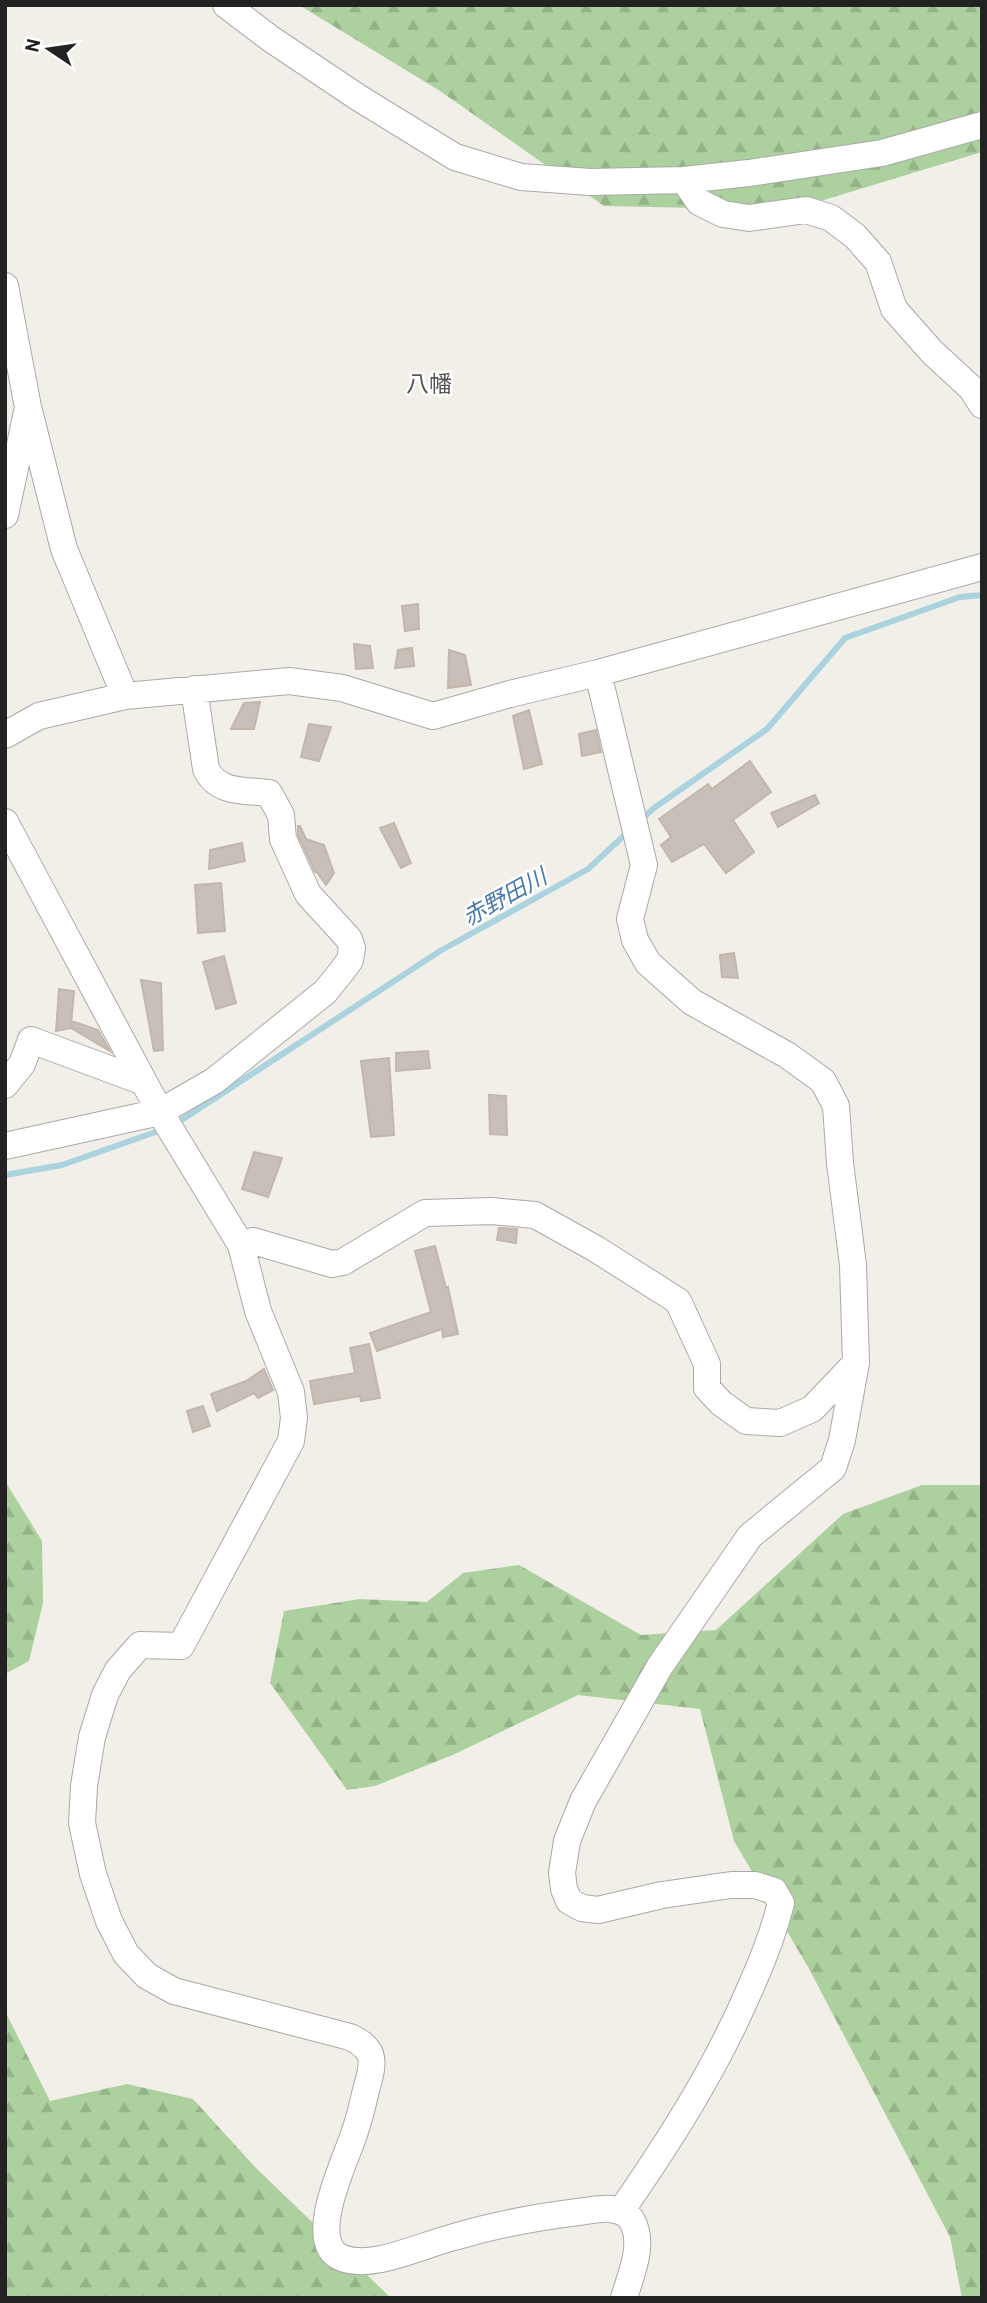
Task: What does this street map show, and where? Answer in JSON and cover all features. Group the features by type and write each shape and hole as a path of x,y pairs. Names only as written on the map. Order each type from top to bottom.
{"street":[{"path":"226,5 359,98 455,156 522,177 590,182 684,180 749,173 882,153 982,125"},
{"path":"684,180 699,202 723,214 748,218 806,210 831,218 855,236 878,262 894,309 932,352 971,388 982,405"},
{"path":"5,286 28,407 64,549 125,696"},
{"path":"5,515 28,407"},
{"path":"5,735 39,716 125,696 289,681 342,688 433,716 982,566"},
{"path":"598,673 644,865 630,919 635,940 648,963 692,1002 787,1055 823,1080 836,1106 853,1265 856,1363 842,1440 832,1468 750,1536 729,1564 660,1667 583,1801 567,1841 562,1873 564,1889 569,1901 582,1908 598,1910 662,1895 731,1885 755,1885 774,1891 781,1903 774,1931 735,2024 671,2139 621,2211"},
{"path":"5,1146 166,1121 325,992 350,960 352,948 349,939 308,894 283,839 281,815 270,793 227,789 211,779 206,769 194,689"},
{"path":"5,822 144,1082 241,1245 258,1311 291,1392 294,1418 291,1440 274,1477 181,1646 141,1645 118,1670 105,1695 92,1737 84,1786 82,1823 93,1874 109,1921 127,1954 147,1976 174,1991 350,2036 363,2045 371,2056 370,2077 355,2131 328,2206 328,2239 331,2248 339,2257 362,2263 378,2261 457,2236 545,2217 607,2208 621,2211 632,2219 637,2234 637,2252 624,2298"},
{"path":"5,1085 22,1064 31,1040 144,1082"},
{"path":"241,1245 253,1241 332,1264 343,1262 425,1213 491,1211 535,1215 596,1249 678,1301 707,1364 707,1388 721,1403 746,1421 780,1423 812,1409 856,1363"}],"green space":[{"path":"299,5 982,5 982,152 791,210 604,206 440,91"},
{"path":"5,1481 42,1541 43,1603 29,1661 5,1674"},
{"path":"922,1485 982,1485 982,2298 962,2298 950,2237 808,1967 734,1841 700,1709 578,1695 455,1754 375,1786 347,1790 270,1683 284,1611 360,1599 427,1602 463,1573 519,1565 641,1635 716,1630 843,1514"},
{"path":"5,2011 50,2101 127,2084 193,2099 256,2168 391,2298 5,2298"}],"building":[{"path":"418,604 419,629 405,631 402,606"},
{"path":"354,644 370,646 373,668 356,669"},
{"path":"412,648 414,666 395,668 398,650"},
{"path":"449,650 465,655 471,685 448,688"},
{"path":"260,702 254,729 231,729 244,703"},
{"path":"529,710 542,764 524,769 513,716"},
{"path":"309,724 331,727 319,761 301,757"},
{"path":"596,730 601,752 582,756 579,734"},
{"path":"750,761 771,792 733,820 754,852 726,873 704,844 672,862 661,845 671,837 659,819 708,784 712,789"},
{"path":"815,795 819,803 778,827 771,813"},
{"path":"394,823 411,863 401,868 380,828"},
{"path":"298,826 306,839 324,845 334,873 326,885 315,872 298,835"},
{"path":"242,843 245,861 209,869 210,850"},
{"path":"221,883 225,931 198,933 195,885"},
{"path":"734,953 738,978 722,977 720,955"},
{"path":"224,956 236,1003 216,1009 203,962"},
{"path":"141,980 161,983 163,1050 154,1051"},
{"path":"59,989 74,991 71,1025 72,1021 98,1030 110,1051 71,1028 56,1031"},
{"path":"428,1051 430,1068 396,1071 396,1053"},
{"path":"389,1058 394,1135 371,1137 361,1061"},
{"path":"489,1095 506,1096 507,1135 490,1134"},
{"path":"254,1152 282,1158 268,1197 242,1189"},
{"path":"499,1228 517,1229 516,1243 497,1240"},
{"path":"435,1246 446,1288 448,1287 458,1334 443,1337 442,1329 377,1351 370,1333 431,1312 415,1251"},
{"path":"369,1344 380,1398 361,1401 360,1396 314,1404 310,1381 355,1373 350,1348"},
{"path":"264,1369 273,1390 258,1398 254,1393 217,1411 211,1394 246,1381"},
{"path":"203,1406 210,1426 193,1432 187,1411"}],"waterway":[{"name":"赤野田川","path":"642,819 767,729 845,638 960,597 982,595"},
{"name":"赤野田川","path":"174,1125 440,951 588,869 629,831"},
{"name":"赤野田川","path":"5,1175 62,1165 164,1129"}],"district":[{"name":"八幡","path":"429,383"}]}
